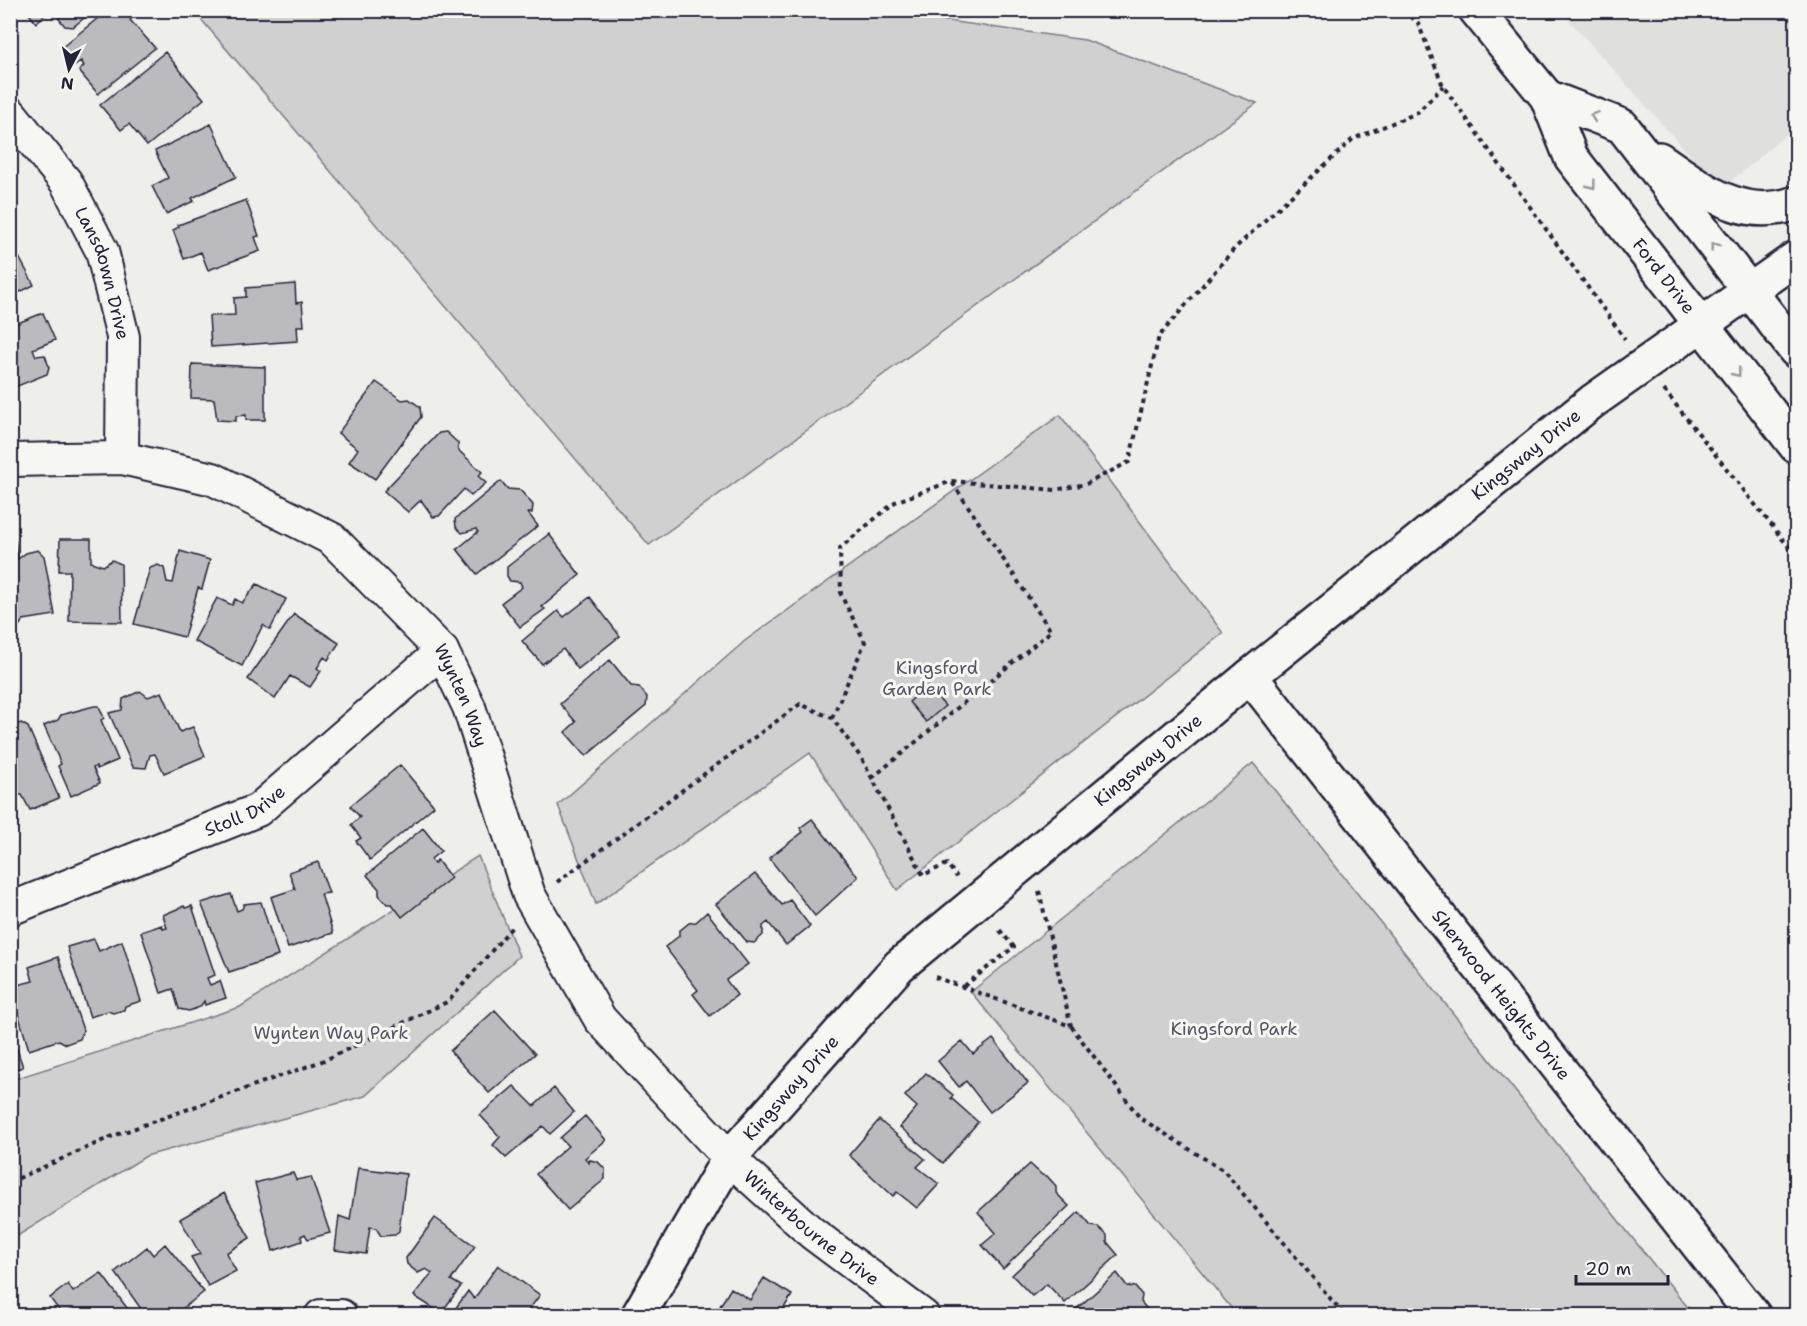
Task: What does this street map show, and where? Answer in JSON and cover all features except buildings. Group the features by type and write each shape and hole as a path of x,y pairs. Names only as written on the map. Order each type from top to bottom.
{"street":[{"name":"Ford Drive","path":"1476,10 1547,97 1571,158 1701,327 1797,446"},
{"name":"Ford Drive","path":"1547,97 1622,126 1797,351"},
{"name":"Lansdown Drive","path":"10,113 66,182 102,251 123,337 122,458"},
{"path":"1635,143 1716,198 1754,209 1797,203"},
{"name":"Kingsway Drive","path":"638,1316 729,1158 899,966 1250,676 1593,401 1797,258"},
{"name":"Wynten Way","path":"10,460 122,458 213,479 332,539 442,651 469,707 532,901 600,1019 729,1158"},
{"name":"Stoll Drive","path":"10,909 258,810 442,651"},
{"name":"Sherwood Heights Drive","path":"1250,676 1754,1316"},
{"name":"Winterbourne Drive","path":"729,1158 812,1233 923,1316"},
{"path":"321,1316 341,1316"}],"path":[{"path":"1404,10 1418,23 1443,86 1643,364 1797,556"},
{"path":"832,718 865,642 841,595 840,548 895,502 952,481 1055,490 1086,484 1129,462 1159,336 1235,248 1353,139 1417,113 1443,86"},
{"path":"872,778 1051,631 952,481"},
{"path":"1030,856 1071,1026 1140,1118 1224,1171 1345,1316"},
{"path":"899,966 964,986 1071,1026"}],"shaded area":[{"path":"1561,11 1796,11 1796,126 1721,190"}],"green space":[{"path":"194,11 876,11 1085,40 1257,103 649,545"},
{"name":"Kingsford Garden Park","path":"1060,415 1223,633 897,890 810,753 596,904 558,805 746,640"},
{"name":"Kingsford Park","path":"1253,763 1694,1315 1237,1315 971,992"},
{"name":"Wynten Way Park","path":"478,856 519,956 365,1096 146,1156 11,1240 11,1080 240,1007"}]}
